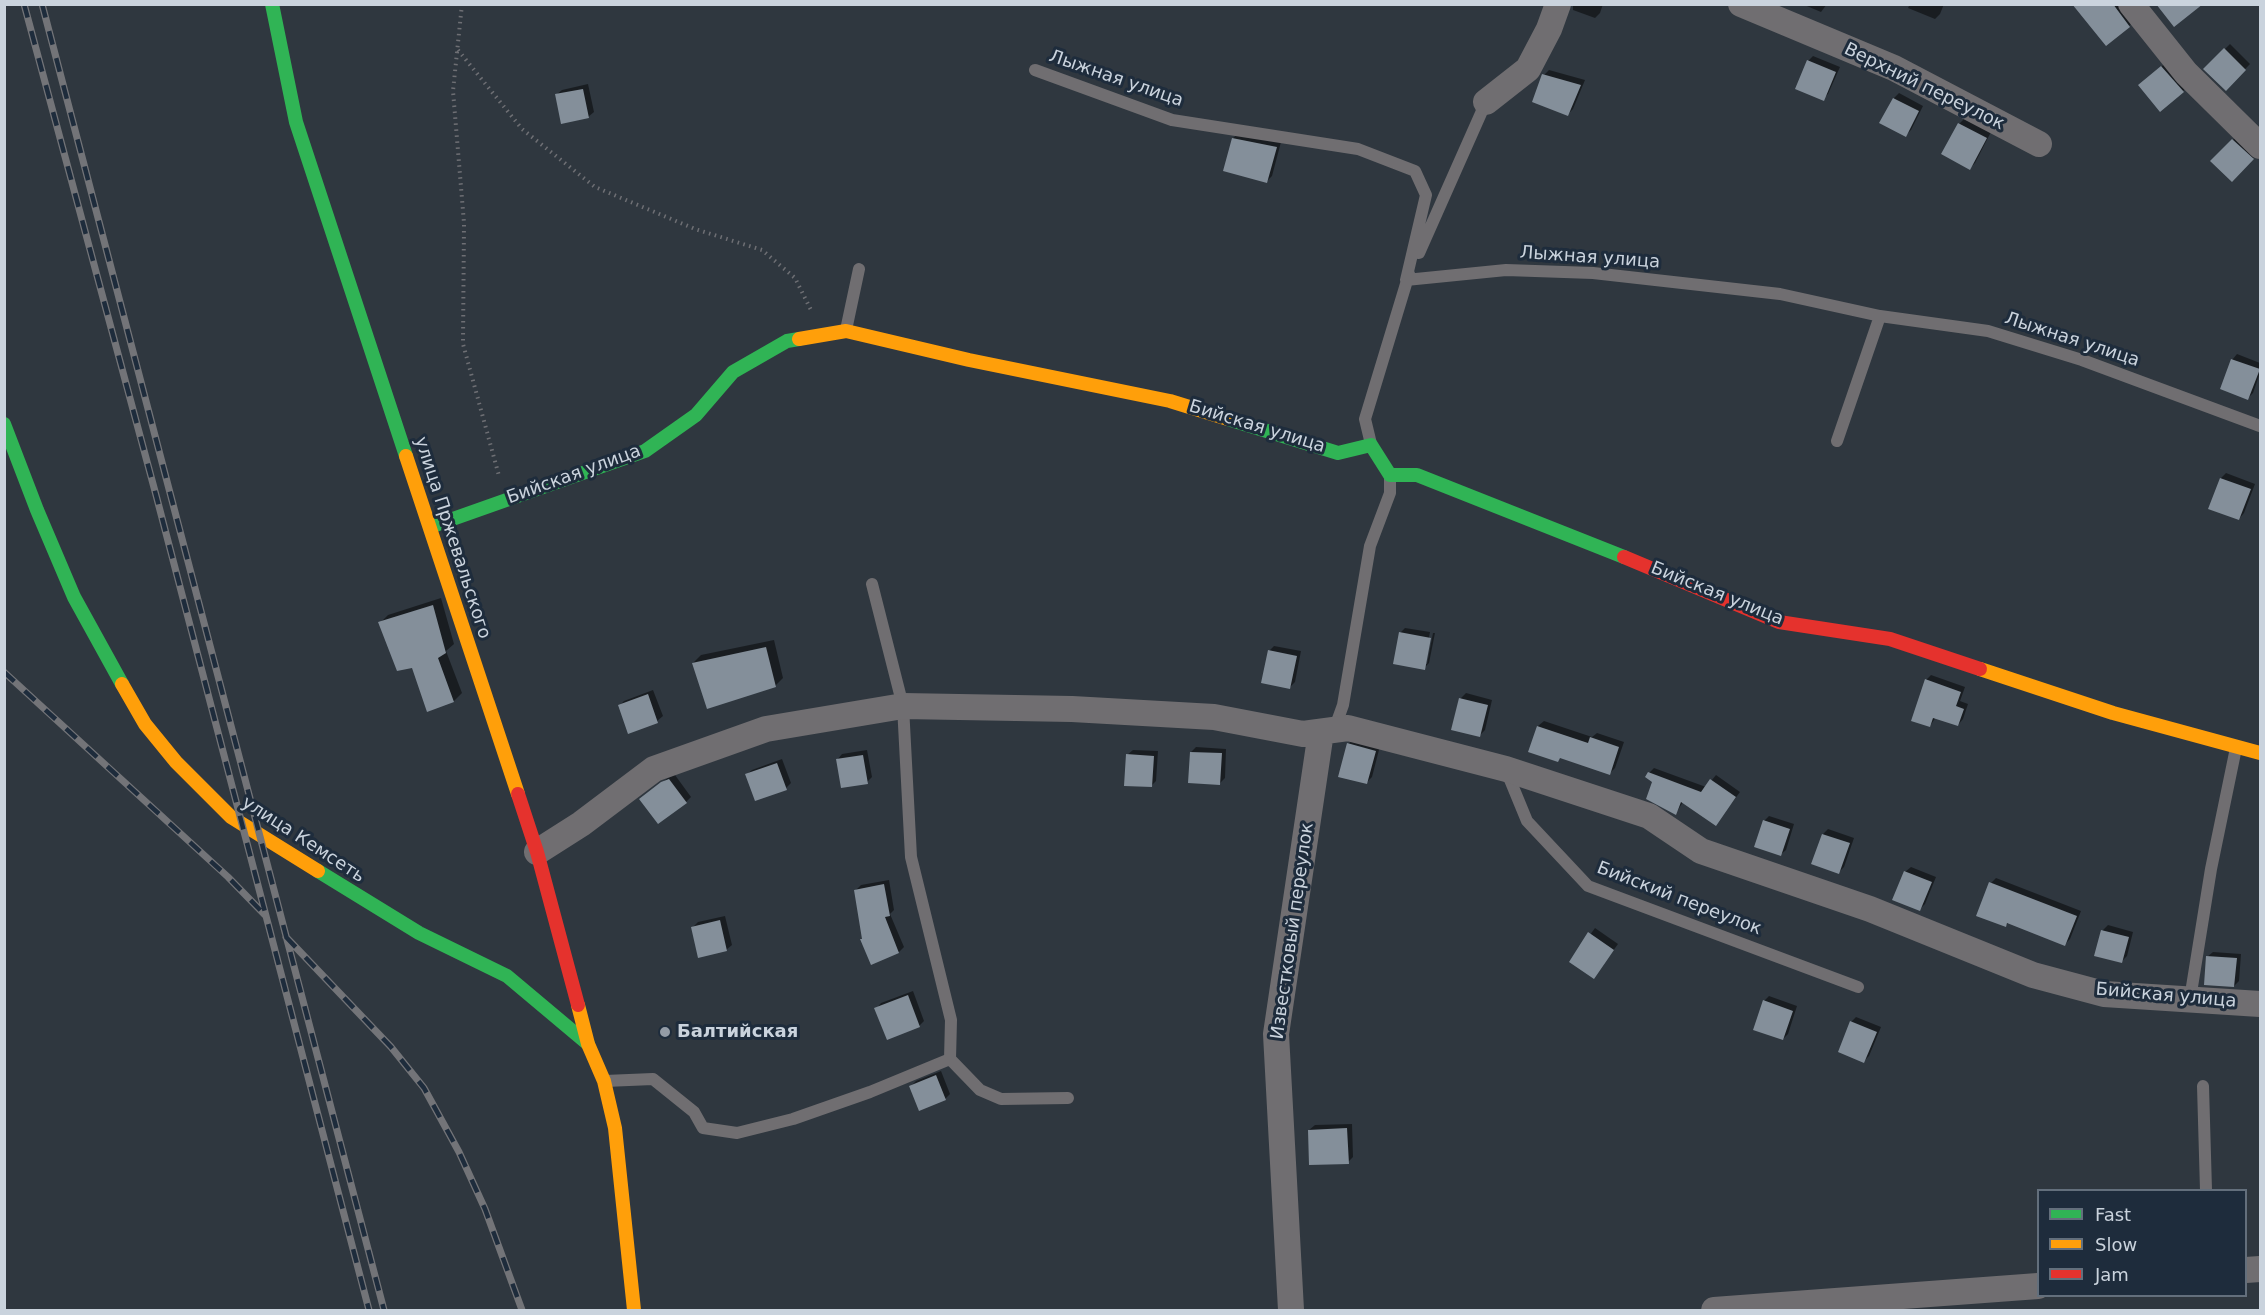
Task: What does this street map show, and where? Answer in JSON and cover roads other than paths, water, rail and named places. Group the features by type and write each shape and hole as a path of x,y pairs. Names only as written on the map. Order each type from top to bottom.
{"street":[{"name":"улица Пржевальского","path":"272,4 296,122 537,852 588,1044 604,1081 615,1128 634,1311"},
{"path":"1486,102 1528,69 1549,29 1558,4"},
{"name":"Верхний переулок","path":"1741,4 1894,68 2039,144"},
{"path":"2131,4 2186,73 2260,146"},
{"name":"Бийская улица","path":"430,527 645,451 696,415 733,372 787,340 846,331 981,362 1170,400 1338,453 1371,445"},
{"name":"улица Кемсеть","path":"4,424 37,510 79,607 106,658 159,744 231,817 419,933 507,976 588,1044"},
{"path":"1371,445 1390,475"},
{"name":"Бийская улица","path":"1390,475 1417,475 1624,556 1779,622 1890,639 2113,714 2260,753"},
{"name":"Бийская улица","path":"537,852 581,824 654,769 766,729 903,706 1072,709 1214,717 1304,734 1348,728 1506,769 1649,816 1701,851 1870,909 2033,975 2104,994 2260,1005"},
{"name":"Известковый переулок","path":"1291,1311 1276,1034 1327,731"},
{"path":"1714,1311 2037,1286"}],"lane":[{"name":"Лыжная улица","path":"1035,70 1172,120 1358,149 1415,171 1426,195 1406,280 1506,270 1593,273 1780,294 1880,316 1988,332 2082,360 2260,426"},
{"path":"1371,445 1365,419 1406,280 1486,102"},
{"path":"846,331 859,269"},
{"path":"1837,441 1880,316"},
{"name":"Известковый переулок","path":"1327,731 1342,705 1370,546 1390,493 1390,475"},
{"path":"872,584 903,706 911,857 951,1020 950,1059 980,1090 1001,1099 1068,1098"},
{"path":"2190,999 2211,869 2236,747"},
{"name":"Бийский переулок","path":"1506,769 1527,821 1588,886 1858,987"},
{"path":"604,1081 653,1079 694,1112 703,1128 736,1133 794,1119 870,1092 950,1059"},
{"path":"2204,1086 2206,1189"}],"railway":[{"path":"24,4 156,495 369,1310"},
{"path":"42,4 384,1310"},
{"path":"4,672 228,877 265,915"},
{"path":"286,937 391,1047 424,1088 459,1152 485,1209 522,1310"}],"place":[{"name":"Балтийская","path":"665,1032"}]}
